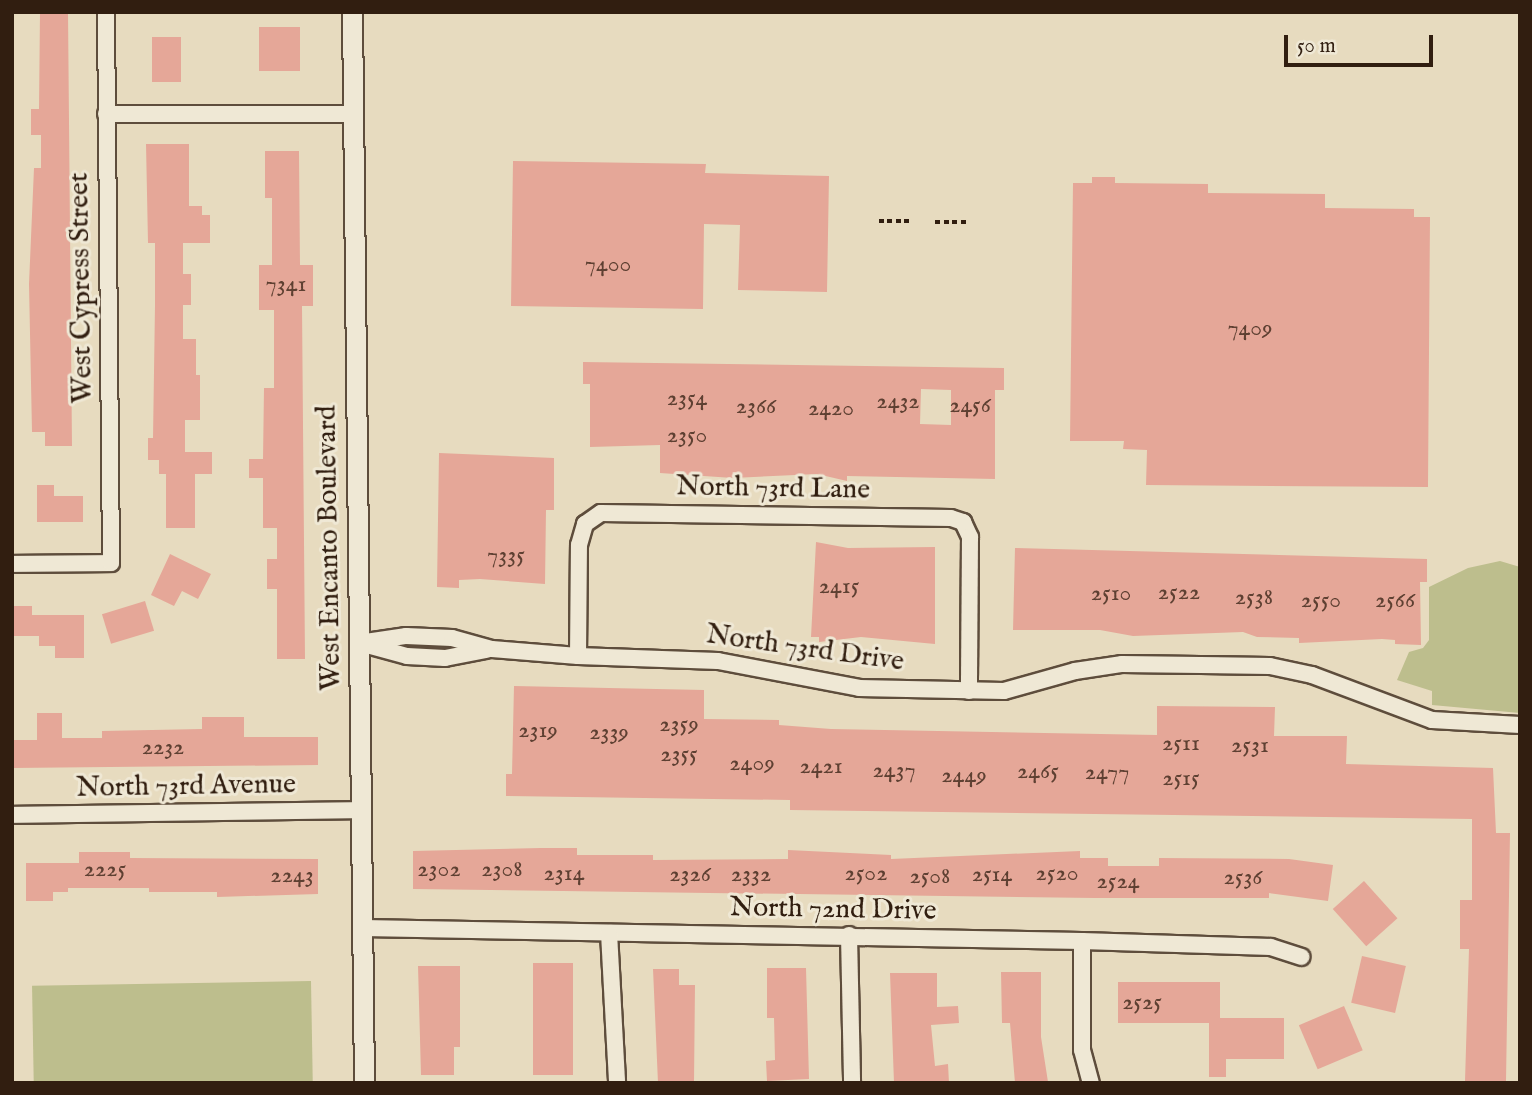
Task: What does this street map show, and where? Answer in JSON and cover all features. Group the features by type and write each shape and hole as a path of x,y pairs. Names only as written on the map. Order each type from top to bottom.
{"street":[{"name":"West Cypress Street","path":"12,564 111,563 106,12"},
{"name":"West Encanto Boulevard","path":"352,12 364,1083"},
{"path":"106,114 354,114"},
{"name":"North 73rd Lane","path":"579,656 579,545 585,524 601,513 925,517 964,522 970,537 969,691"},
{"name":"North 73rd Drive","path":"359,643 406,636 452,638 492,649 579,656 718,661 859,688 969,691 1004,691 1075,671 1122,664 1270,666 1312,675 1432,720 1520,726"},
{"name":"North 73rd Avenue","path":"12,816 361,810"},
{"name":"North 72nd Drive","path":"363,928 1082,941 1271,947 1301,957"},
{"path":"609,933 617,1083"},
{"path":"849,935 852,1083"},
{"path":"1082,941 1082,1050 1091,1083"}],"path":[{"path":"879,221 911,221"},
{"path":"935,222 967,222"}],"green space":[{"path":"1500,561 1520,567 1520,713 1432,705 1432,691 1397,680 1409,652 1423,648 1429,640 1429,587 1468,568"},
{"path":"311,981 313,1083 34,1083 32,986"}],"building":[{"path":"40,12 68,12 72,446 45,446 45,432 32,432 29,284 34,168 41,168 41,135 31,135 31,109 39,109"},
{"path":"259,27 300,27 300,71 259,71"},
{"path":"152,37 181,37 181,82 152,82"},
{"path":"146,144 189,144 189,206 202,206 202,215 210,215 210,243 183,243 183,274 191,274 191,305 183,305 183,339 196,339 196,375 200,375 200,420 185,420 185,452 212,452 212,474 195,474 195,528 166,528 166,474 159,474 159,460 148,460 148,438 153,438 155,243 148,243"},
{"path":"265,151 299,151 300,265 313,265 313,306 302,306 305,659 277,659 277,589 267,589 267,559 277,559 277,528 263,528 263,478 249,478 249,459 263,459 264,388 274,388 274,310 259,310 259,265 272,265 272,198 265,198"},
{"path":"513,161 706,164 705,173 829,176 827,292 738,290 740,225 704,224 703,309 511,306"},
{"path":"1092,177 1115,177 1115,183 1208,184 1208,193 1325,194 1325,208 1414,209 1414,217 1430,217 1428,487 1146,485 1147,450 1123,449 1124,441 1070,441 1073,183 1092,183"},
{"path":"583,362 1004,368 1004,390 995,390 995,479 847,476 847,481 817,474 733,478 660,473 660,445 590,447 590,384 583,384","holes":["921,389 951,390 951,425 920,424"]},
{"path":"439,453 554,458 554,510 546,510 545,584 480,579 459,580 459,588 437,587"},
{"path":"37,485 54,485 54,496 83,496 83,522 37,522"},
{"path":"816,542 848,548 935,547 935,644 861,637 819,642 819,637 811,637"},
{"path":"1015,548 1427,559 1427,582 1420,582 1421,645 1395,644 1395,640 1382,639 1299,643 1299,638 1257,637 1243,632 1133,636 1100,630 1013,630"},
{"path":"170,554 211,574 198,599 182,591 174,606 151,595"},
{"path":"145,601 154,631 111,644 102,614"},
{"path":"12,606 32,606 32,615 84,615 84,658 55,658 55,646 39,646 39,636 12,636"},
{"path":"514,686 704,690 704,719 779,720 779,725 831,729 1157,735 1157,706 1275,707 1274,736 1347,736 1346,764 1493,768 1496,833 1510,833 1506,1081 1465,1081 1469,949 1460,949 1460,900 1472,900 1472,819 790,810 790,800 506,796 506,774 512,774"},
{"path":"37,713 62,713 62,738 102,738 102,731 202,729 202,717 244,717 244,737 318,737 318,765 12,768 12,740 37,740"},
{"path":"577,848 577,855 653,855 653,860 788,859 788,850 891,855 891,859 1080,851 1080,858 1108,858 1108,866 1159,866 1159,858 1289,859 1333,865 1328,901 1269,893 1269,898 1095,898 413,889 413,851"},
{"path":"79,852 130,852 130,858 318,859 318,894 217,897 217,892 149,892 149,888 68,888 68,892 53,892 53,901 26,901 26,863 79,863"},
{"path":"1364,881 1397,918 1366,946 1333,909"},
{"path":"1362,956 1406,966 1395,1013 1351,1003"},
{"path":"533,963 573,963 573,1075 533,1075"},
{"path":"418,966 460,966 460,1047 454,1047 454,1075 421,1075"},
{"path":"767,968 806,968 809,1079 767,1081 766,1061 775,1060 774,1018 767,1018"},
{"path":"653,969 679,969 679,985 695,985 694,1083 658,1083"},
{"path":"1001,972 1041,972 1041,1037 1048,1082 1015,1083 1010,1023 1002,1023"},
{"path":"890,973 937,973 937,1007 958,1006 959,1023 931,1025 935,1066 948,1064 949,1083 894,1083"},
{"path":"1118,982 1220,982 1220,1018 1284,1018 1284,1059 1226,1059 1226,1077 1209,1077 1209,1023 1118,1023"},
{"path":"1344,1006 1363,1050 1318,1069 1299,1025"}]}
